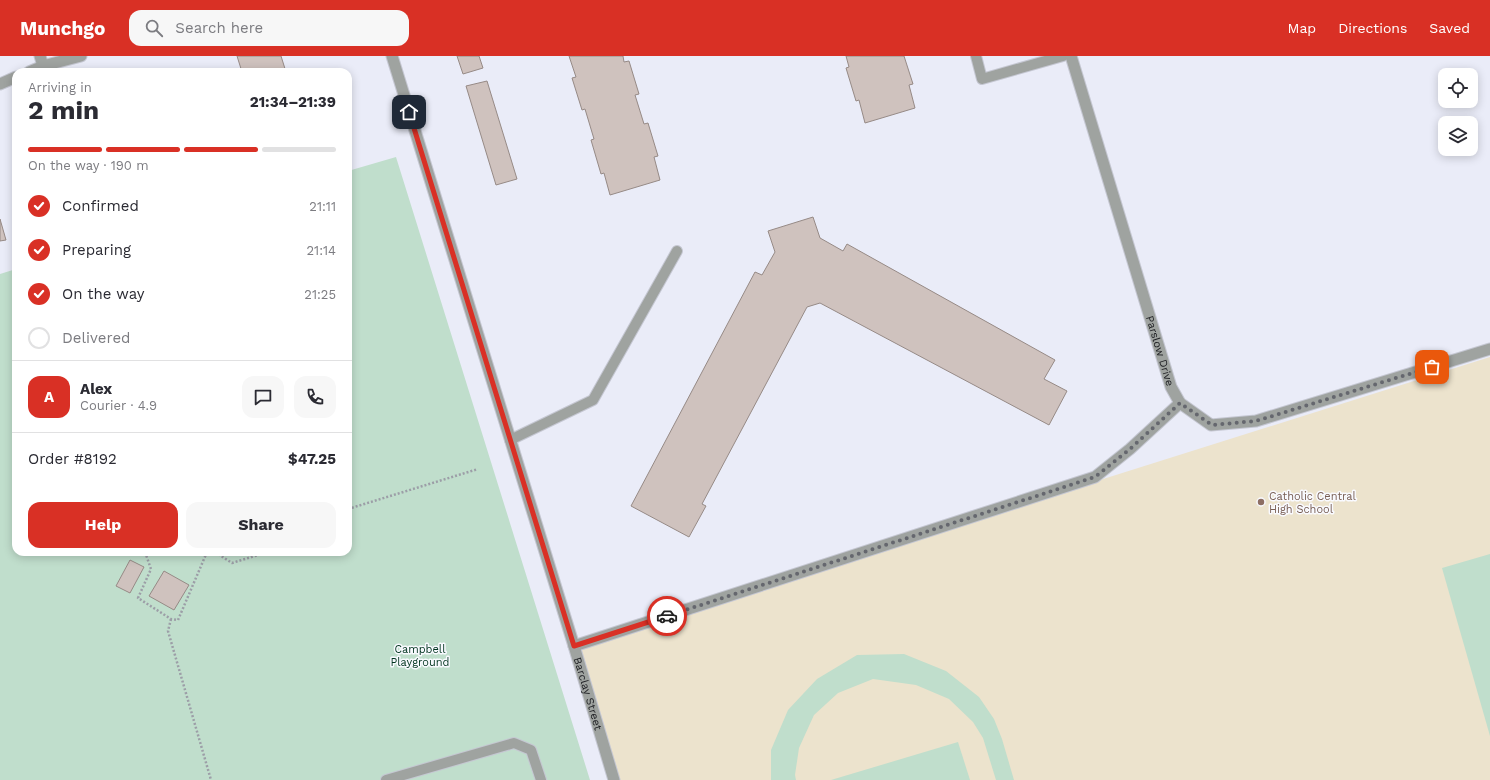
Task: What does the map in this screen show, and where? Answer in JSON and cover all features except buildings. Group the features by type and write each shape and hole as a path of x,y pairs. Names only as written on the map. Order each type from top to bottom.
{"street":[{"path":"33,68 41,61 81,56"},
{"name":"Barclay Street","path":"392,56 614,780"},
{"name":"Parslow Drive","path":"1071,56 1171,387 1180,403"},
{"path":"0,84 12,79"},
{"path":"574,646 1095,477 1130,449 1180,403 1212,425 1256,421 1490,349"}],"lane":[{"path":"976,56 982,79 1063,56"},
{"path":"510,440 593,400 677,251"},
{"path":"386,780 514,743 531,750 541,780"}],"path":[{"path":"352,508 478,469"},
{"path":"146,556 151,569 138,598 172,619 178,620 205,556"},
{"path":"221,556 232,564 256,556"},
{"path":"172,619 168,631 211,780"}],"shaded area":[{"name":"Catholic Central High School","path":"1490,357 1490,780 614,780 574,646"}],"green space":[{"name":"Campbell Playground","path":"396,157 590,780 0,780 0,274 12,270 12,556 352,556 352,170"},
{"path":"1490,554 1490,736 1442,568"},
{"path":"904,654 946,671 979,697 994,719 1002,739 1014,780 996,780 983,738 973,722 949,699 916,685 873,679 838,693 814,715 799,748 795,775 796,780 771,780 771,750 788,710 817,679 857,655"},
{"path":"958,742 970,780 831,780"}],"way so far":[{"path":"667,616 1095,477 1130,449 1180,403 1212,425 1256,421 1432,367"}],"place":[{"name":"Catholic Central High School","path":"1261,502"}],"route":[{"path":"409,112 574,646 667,616"}]}
